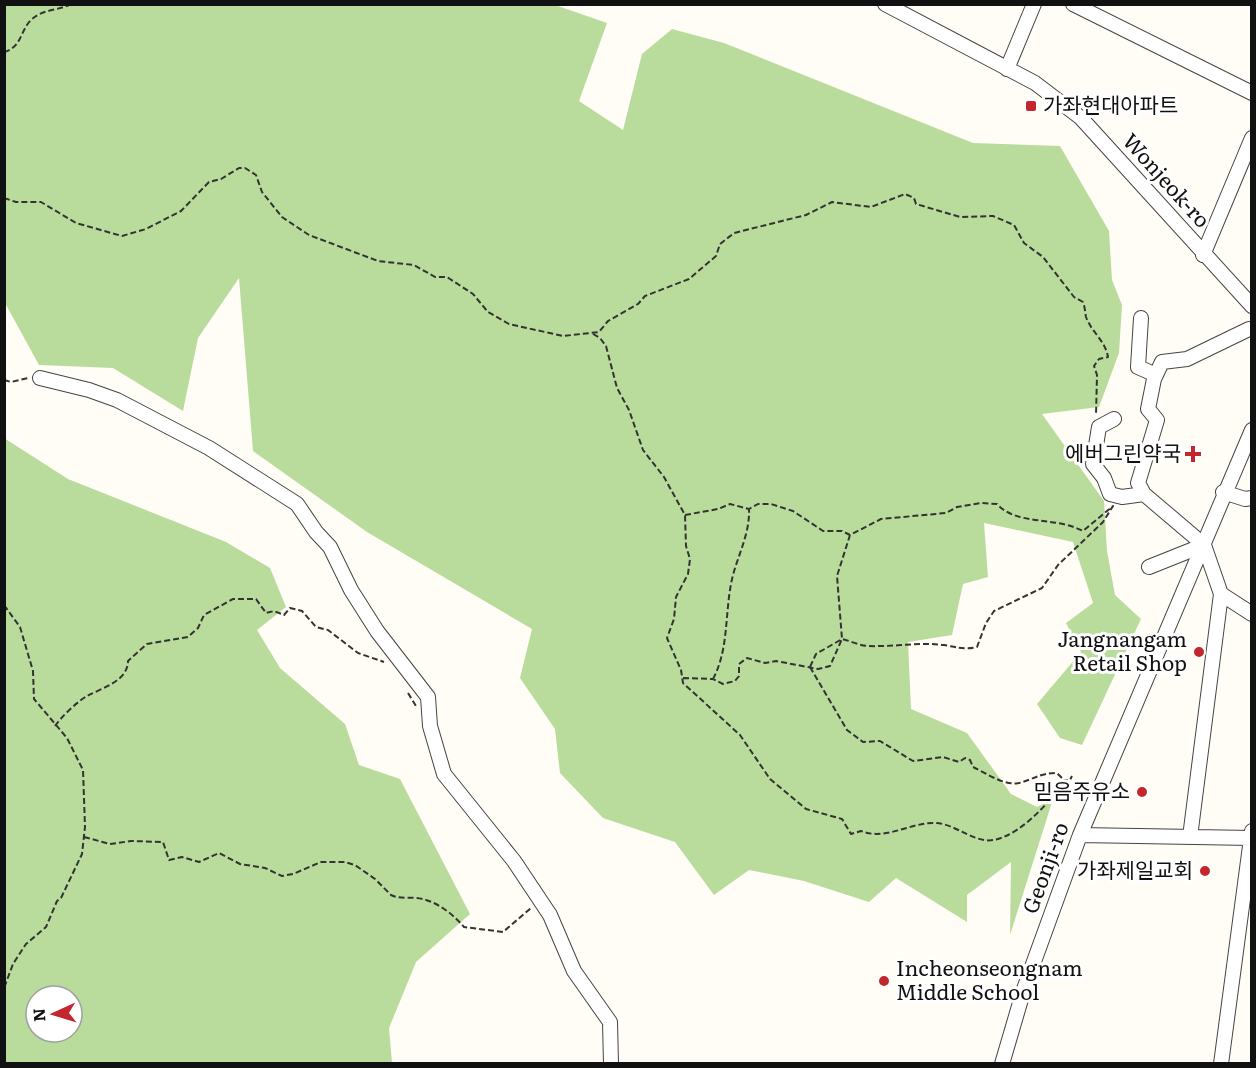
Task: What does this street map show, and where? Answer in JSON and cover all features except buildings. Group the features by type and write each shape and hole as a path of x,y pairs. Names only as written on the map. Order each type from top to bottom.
{"street":[{"name":"Wonjeok-ro","path":"885,4 1035,84 1081,118 1251,306"},
{"path":"1007,69 1034,4"},
{"path":"1073,4 1251,93"},
{"path":"1203,255 1251,138"},
{"path":"1141,318 1138,367 1156,375"},
{"path":"1190,837 1221,594 1204,545 1144,494 1138,483 1157,420 1148,409 1156,375 1162,362 1187,359 1249,329"},
{"path":"40,378 89,390 117,400 209,448 297,504 316,532 330,547 351,590 377,631 428,697 430,726 444,774 514,861 563,943 574,971 610,1022 612,1064"},
{"path":"1114,419 1099,427 1093,464 1104,478 1110,494 1122,497 1144,494"},
{"name":"Geonji-ro","path":"1001,1063 1024,989 1080,835 1251,430"},
{"path":"1223,492 1245,499 1251,498"},
{"path":"1149,567 1204,545"},
{"path":"1221,594 1251,614"},
{"path":"1080,835 1251,836 1221,1064"}],"path":[{"path":"4,52 16,46 30,20 45,11 70,4"},
{"path":"4,198 16,202 41,202 76,223 122,236 146,229 181,211 209,182 221,180 239,168 245,168 256,175 262,192 282,217 309,235 378,261 414,265 435,276 447,277 473,294 488,312 509,324 563,336 593,333 638,304 645,296 689,279 716,256 720,244 734,233 806,215 832,202 871,207 905,194 914,198 916,204 938,211 960,217 993,216 1014,225 1024,243 1043,257 1074,297 1083,302 1086,316 1097,336 1106,343 1108,357 1099,359 1094,366 1097,375 1096,423"},
{"path":"593,333 606,346 617,388 629,410 643,450 664,477 685,515 686,546 690,559 687,574 676,597 674,619 667,638 683,683 740,735 770,779 806,809 842,819 851,834 861,831 868,834 876,832 890,834 935,823 996,842 1016,830 1034,815 1064,780"},
{"path":"4,380 40,378"},
{"path":"683,678 713,679 723,684 735,681 739,676 739,664 747,658 765,663 777,661 818,669 830,666 842,639 837,576 850,535 881,519 946,513 957,507 981,503 998,504 1005,512 1024,519 1068,523 1083,531 1113,506 1103,522 1058,565 1042,588 994,611 986,623 977,647 960,649 944,645 913,647 896,644 867,646 842,639 816,654 810,667"},
{"path":"685,515 718,509 730,504 749,508 758,504 771,504 793,511 823,531 842,531 850,535"},
{"path":"713,679 723,660 732,576 749,528 749,508"},
{"path":"55,726 60,717 85,697 103,690 109,683 123,676 128,668 128,661 147,644 188,637 198,628 204,615 233,599 256,598 266,613 274,611 284,615 290,608 302,611 316,627 328,630 358,653 383,661 388,667"},
{"path":"4,605 20,627 33,671 34,699 67,738 83,770 84,837 82,854 46,927 26,944 13,964 4,988"},
{"path":"810,667 847,730 863,742 880,741 913,761 944,757 959,762 965,758 973,767 1008,782 1021,782 1040,773 1057,773 1064,780 1070,780 1072,776"},
{"path":"405,688 417,706 428,697"},
{"path":"84,837 110,844 131,841 163,842 169,860 182,857 200,862 219,853 240,864 265,868 282,876 293,874 321,862 345,862 355,865 375,879 391,895 418,897 451,912 464,927 502,932 540,902"}],"green space":[{"path":"4,5 555,5 607,23 579,101 623,130 642,54 672,29 724,43 973,143 1060,146 1109,231 1112,280 1122,305 1119,353 1099,407 1042,414 1104,501 1107,551 1115,595 1141,619 1082,745 1060,738 1037,704 1081,652 1066,623 1093,603 1073,542 984,523 988,577 963,584 952,635 908,642 911,709 967,733 1011,794 1037,807 1053,799 1010,935 1011,862 967,895 967,922 896,878 869,902 804,881 749,870 714,895 675,842 603,818 560,773 555,729 520,678 532,629 367,532 253,451 239,278 198,338 183,411 113,368 39,365 5,303"},
{"path":"4,438 68,479 226,542 270,568 286,607 257,630 280,668 345,724 359,765 400,779 470,914 416,962 389,1028 392,1063 5,1063"}],"place":[{"name":"가좌현대아파트","path":"1031,106"},
{"name":"에버그린약국","path":"1193,454"},
{"name":"Jangnangam Retail Shop","path":"1199,652"},
{"name":"믿음주유소","path":"1142,792"},
{"name":"가좌제일교회","path":"1205,871"},
{"name":"Incheonseongnam Middle School","path":"884,981"}]}
